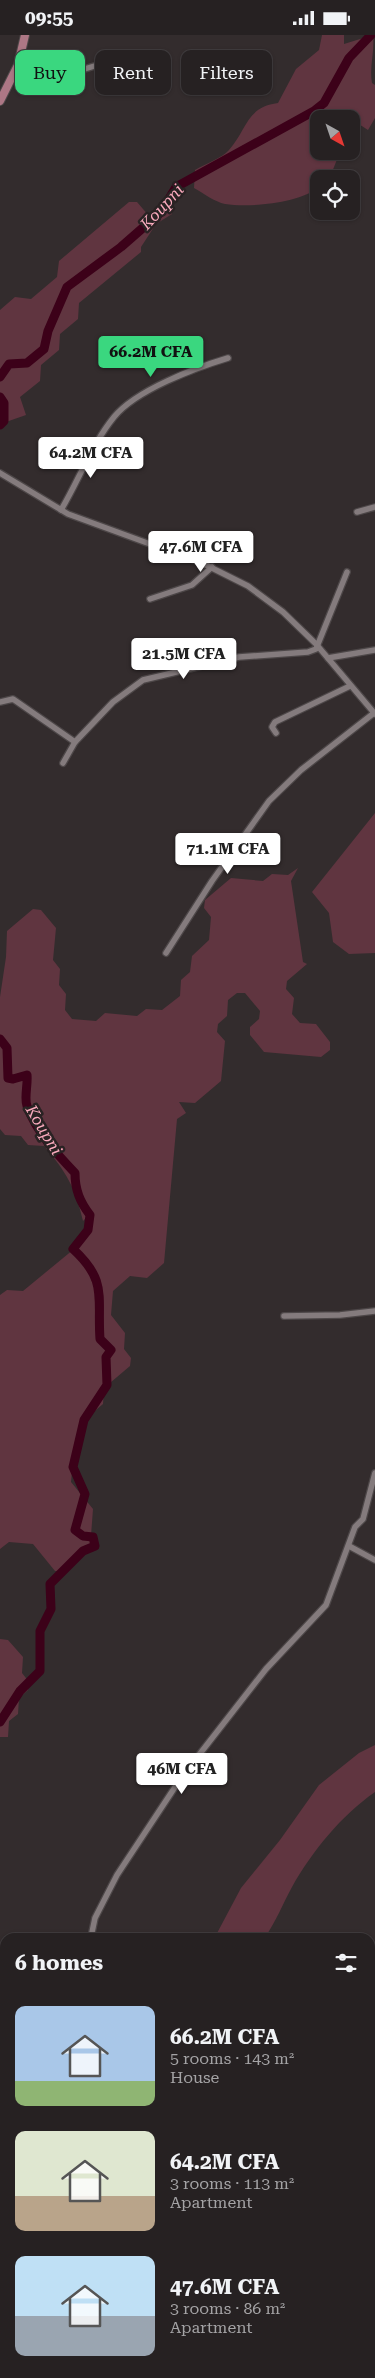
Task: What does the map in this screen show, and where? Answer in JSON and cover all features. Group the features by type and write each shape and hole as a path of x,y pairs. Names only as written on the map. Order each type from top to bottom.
{"main road":[{"path":"0,101 12,76 26,35"}],"street":[{"path":"12,76 34,77 70,73 95,65"},
{"path":"61,510 114,416 153,389 206,365 228,358"},
{"path":"0,473 61,510 212,567 264,597 283,612 318,647 374,714 301,770 269,801 212,881 166,953"},
{"path":"356,511 375,507"},
{"path":"150,599 192,585 212,567"},
{"path":"63,763 75,742 113,702 143,680 239,657 308,652 318,647 347,572"},
{"path":"328,658 375,650"},
{"path":"276,733 272,727 275,722 350,686"},
{"path":"0,702 13,699 75,742"},
{"path":"284,1316 340,1315 375,1311"},
{"path":"92,1933 95,1918 117,1875 181,1777 266,1669 326,1605 355,1527 363,1519 375,1473"},
{"path":"349,1546 375,1560"}],"shaded area":[{"path":"322,35 344,35 344,44 373,35 371,77 372,83 375,85 375,118 368,130 360,125 360,110 310,110 310,160 337,160 333,170 310,170 310,192 300,197 261,205 221,203 194,188 195,170 226,153 253,114 259,109 278,103 296,69 319,50"},
{"path":"170,200 172,214 156,224 141,247 141,252 79,303 78,319 60,334 59,350 41,365 40,381 20,397 26,415 3,423 0,416 0,310 15,297 31,299 57,277 59,261 129,202 137,202 149,216"},
{"path":"375,813 375,953 349,954 333,942 329,913 312,892"},
{"path":"298,868 291,881 303,962 307,964 287,981 286,989 294,998 292,1014 300,1023 316,1024 330,1042 330,1050 321,1057 264,1052 250,1035 250,1027 259,1019 260,1011 245,993 237,993 228,1000 227,1016 218,1024 217,1032 225,1041 221,1081 195,1103 179,1102 186,1113 177,1119 164,1263 147,1278 130,1276 113,1291 111,1315 125,1333 124,1349 131,1358 130,1366 104,1388 103,1404 85,1419 84,1435 75,1442 71,1482 93,1509 90,1549 63,1571 55,1571 33,1544 9,1542 0,1549 0,1295 7,1290 23,1291 85,1240 87,1217 83,1221 77,1199 69,1181 59,1164 44,1146 28,1145 21,1136 5,1135 0,1129 0,997 6,957 7,931 33,909 41,910 56,928 53,960 60,969 59,985 66,994 65,1010 72,1019 96,1021 105,1013 137,1016 146,1009 162,1010 180,996 181,980 190,972 192,956 209,940 211,917 204,908 205,900 231,878 263,881 272,874 288,875"},
{"path":"0,1639 8,1640 23,1657 22,1673 29,1682 28,1690 19,1698 18,1714 9,1721 8,1737 0,1737"},
{"path":"375,1745 375,1792 339,1823 309,1860 268,1933 217,1933 241,1888 280,1840 319,1785 359,1753"}],"waterway":[{"name":"Koupni","path":"0,377 9,364 27,363 44,349 48,331 67,287 121,247 161,212 176,187 314,111 324,103 349,58 371,35"},
{"name":"Koupni","path":"0,397 4,403 4,421 0,425"},
{"name":"Koupni","path":"0,1039 7,1048 8,1078 13,1079 27,1075 26,1103 31,1116 48,1142 75,1173 79,1195 90,1215 88,1230 73,1249 84,1260 96,1280 99,1301 100,1339 111,1350 106,1357 107,1385 84,1420 73,1467 85,1494 75,1530 83,1536 93,1537 95,1546 83,1551 50,1584 51,1609 40,1631 40,1671 20,1691 0,1722"}]}
